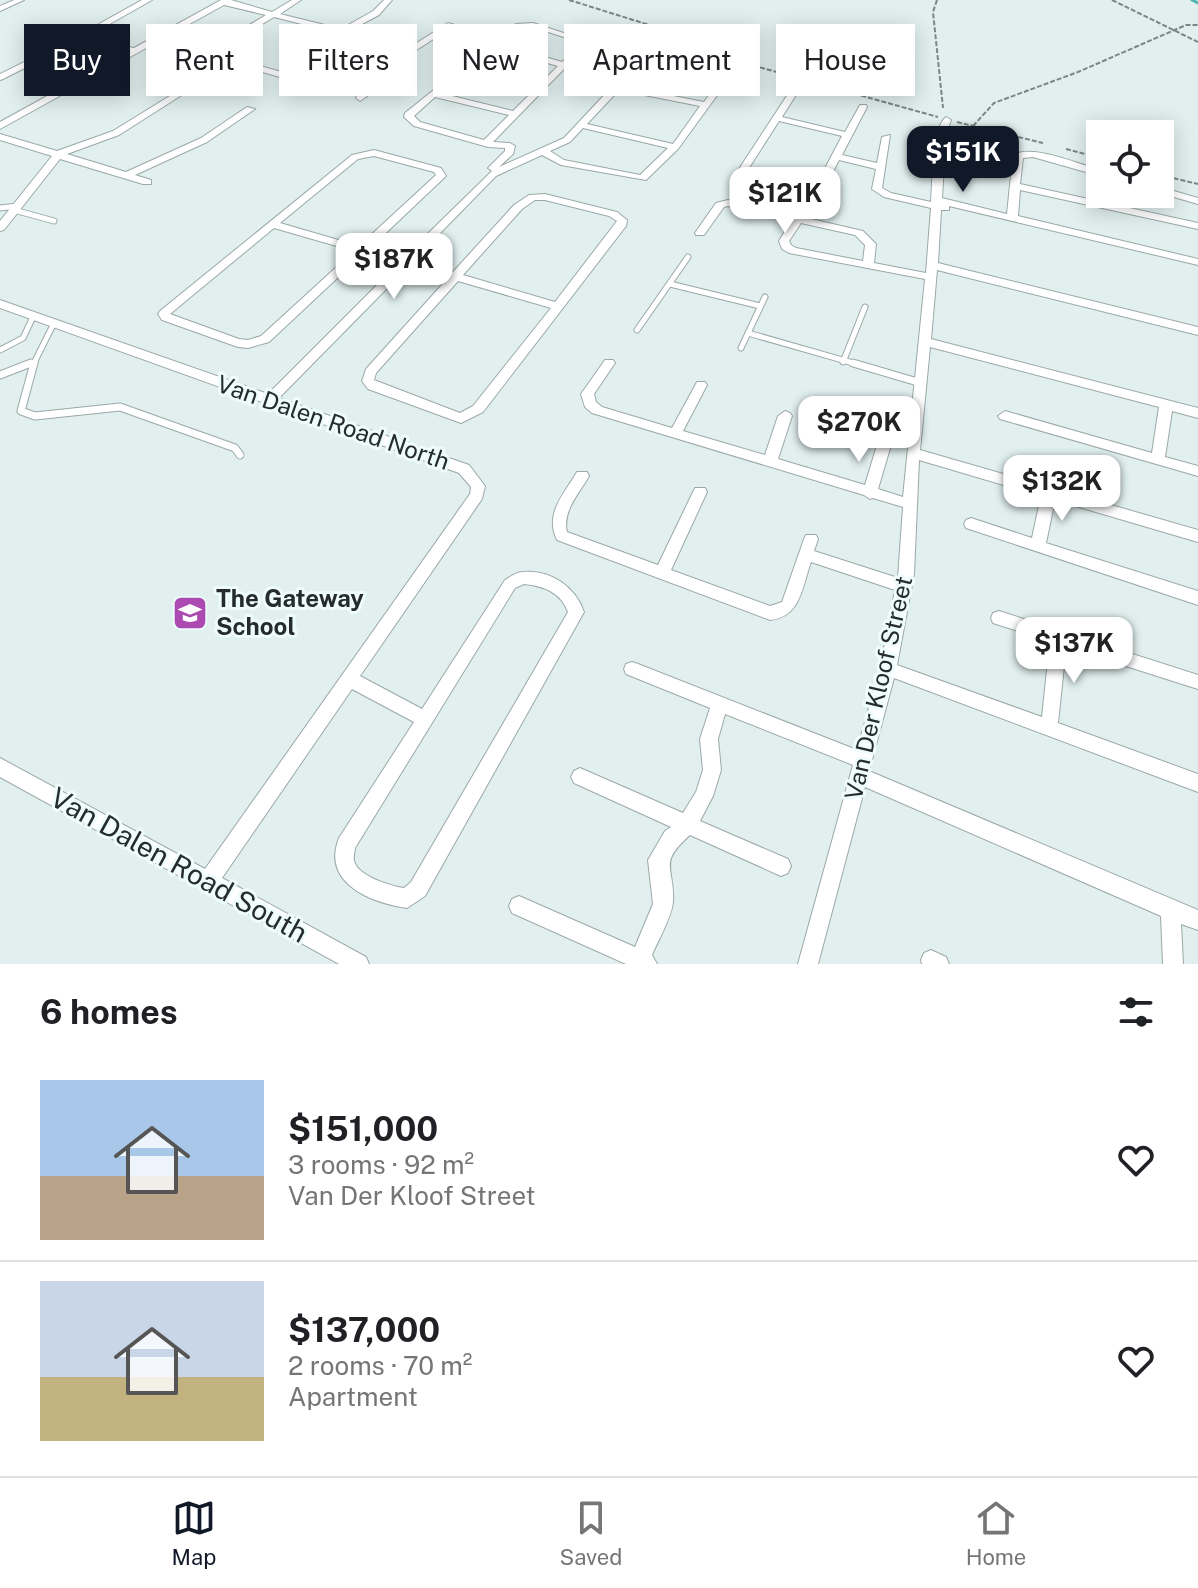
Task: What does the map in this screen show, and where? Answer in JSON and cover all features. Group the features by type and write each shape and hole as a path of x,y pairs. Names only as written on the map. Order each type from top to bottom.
{"street":[{"path":"0,9 20,0"},
{"path":"146,44 94,30 148,0"},
{"path":"256,24 297,0"},
{"path":"356,24 376,13 388,0"},
{"path":"183,24 225,1 308,24"},
{"path":"0,126 146,44"},
{"path":"130,50 135,51"},
{"path":"0,77 24,64"},
{"path":"487,143 564,68"},
{"path":"269,401 407,263 511,149 503,144 487,143 412,121 410,113 432,94 515,114"},
{"path":"0,228 59,154 116,133 176,96"},
{"path":"493,171 567,140 608,96"},
{"path":"662,96 706,105"},
{"path":"544,152 561,162 642,178 675,147 713,96"},
{"path":"744,169 791,96"},
{"path":"819,189 863,107"},
{"path":"128,175 204,140 250,109"},
{"path":"777,118 848,135"},
{"name":"Van Der Kloof Street","path":"808,964 888,669 904,587 941,133 946,120"},
{"path":"580,125 675,147"},
{"path":"0,137 147,182"},
{"path":"887,137 877,189 881,193 1008,218 1198,262"},
{"path":"487,143 493,149 493,171"},
{"path":"374,153 441,173 439,180 363,250 258,342 238,343 164,314 271,224 362,154 374,153"},
{"path":"1008,218 1016,157 1022,154 1086,170"},
{"path":"837,157 882,167"},
{"path":"1014,186 1198,226"},
{"path":"1174,194 1198,201"},
{"path":"533,197 545,197 619,217 622,224 470,415 461,418 372,386 368,381 370,372 455,276 518,207 533,197"},
{"path":"700,233 723,204 867,237 871,244 868,266"},
{"path":"797,220 784,241 786,247 868,266 932,271 1198,331"},
{"path":"271,224 558,306"},
{"name":"Van Dalen Road North","path":"0,304 464,469 478,486 477,495 208,881"},
{"path":"925,342 1198,413"},
{"path":"609,363 587,394 590,404 597,410 910,504"},
{"path":"675,434 701,385"},
{"path":"1158,460 1166,405"},
{"path":"770,462 785,416"},
{"path":"1005,416 1198,471"},
{"path":"870,494 884,445"},
{"path":"913,453 1198,536"},
{"path":"582,476 557,518 558,533 770,613 780,612 788,606 808,546 904,587"},
{"path":"662,573 700,492"},
{"path":"1038,546 1049,493"},
{"path":"971,524 1198,598"},
{"path":"522,578 535,578 566,592 574,600 576,612 418,889 407,898 394,897 351,875 344,862 346,845 425,719 510,584 522,578"},
{"path":"999,618 1198,682"},
{"path":"1049,728 1059,637"},
{"path":"632,669 720,704 1198,920"},
{"path":"888,669 1198,783"},
{"path":"349,679 425,719"},
{"path":"519,906 644,962 663,904 658,860 672,838 687,825 704,796 712,770 709,739 720,704"},
{"name":"Van Dalen Road South","path":"0,767 359,964"},
{"path":"580,777 781,866"},
{"path":"1171,910 1173,964"}],"lane":[{"path":"0,208 16,208 54,221"},
{"path":"637,330 688,257"},
{"path":"670,284 760,306"},
{"path":"741,348 765,297"},
{"path":"843,362 865,307"},
{"path":"0,350 23,338 33,317"},
{"path":"54,323 41,340 21,411 35,416 120,407 235,448 240,455"},
{"path":"748,333 921,383"},
{"path":"0,375 35,362"}],"path":[{"path":"569,0 701,41 748,64 946,120 1086,154"},
{"path":"937,0 933,12 946,120"},
{"path":"1112,0 1198,42"},
{"path":"973,126 994,103 1078,72 1174,30 1198,25"},
{"path":"1174,178 1198,184"}],"waterway":[{"path":"1192,0 1198,3"}],"place":[{"name":"The Gateway School","path":"190,613"}]}
